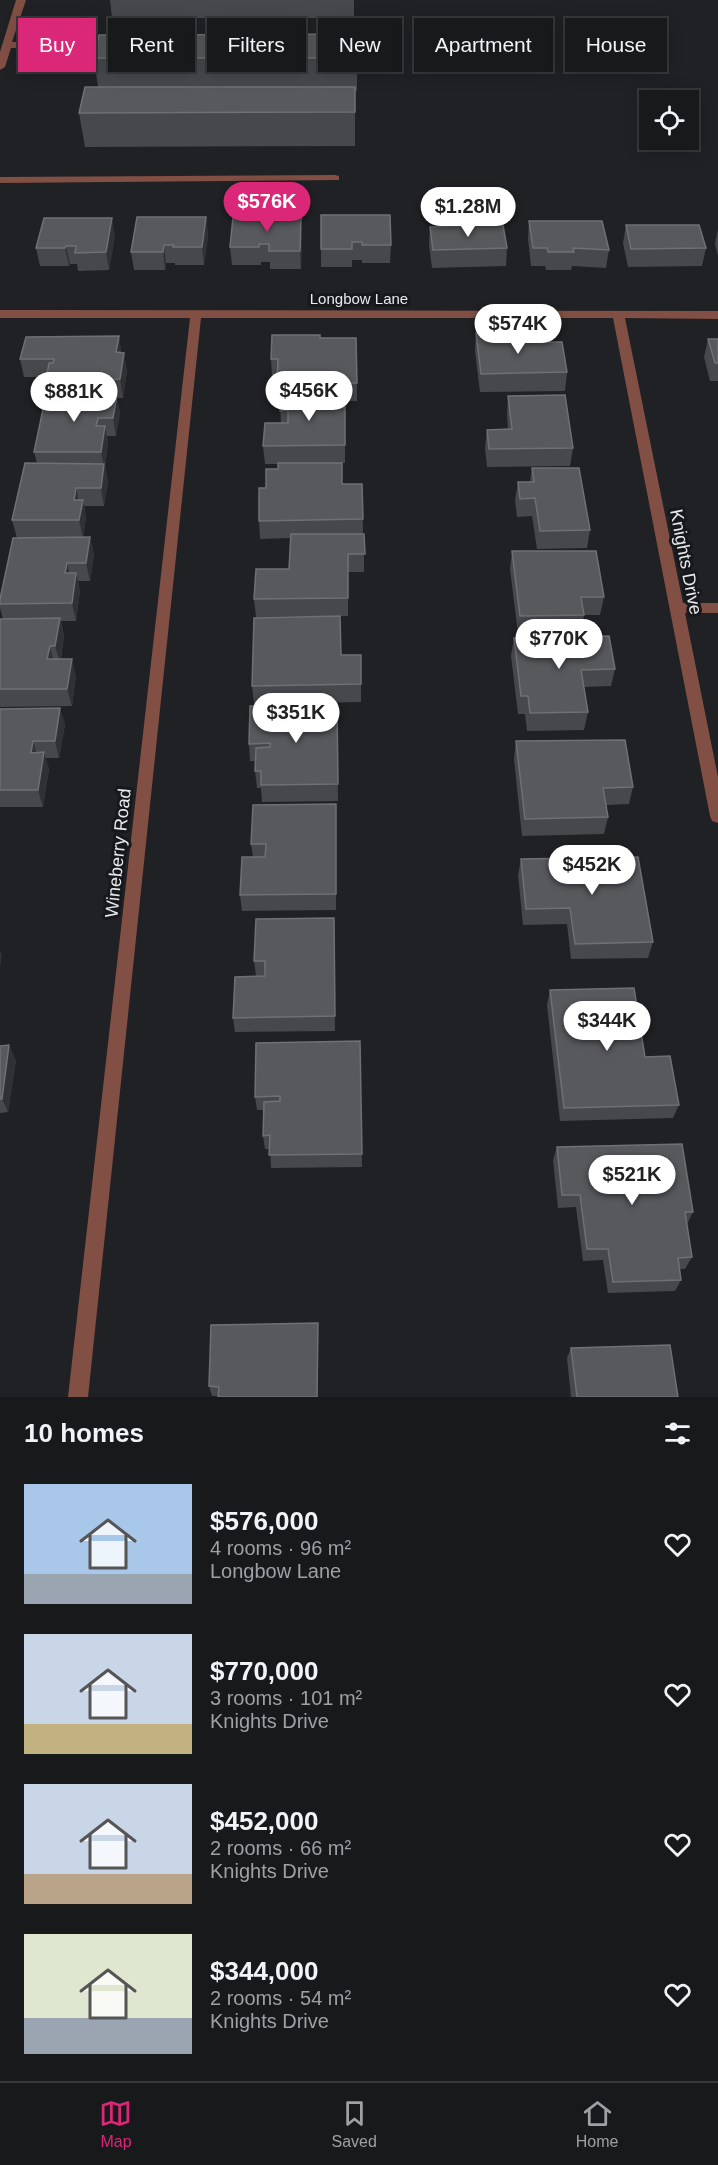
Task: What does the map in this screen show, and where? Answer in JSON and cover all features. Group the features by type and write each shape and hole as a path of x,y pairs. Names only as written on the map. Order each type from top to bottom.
{"street":[{"path":"0,67 21,0"},
{"path":"7,45 108,44"},
{"path":"0,180 334,178"},
{"name":"Longbow Lane","path":"0,314 718,315"},
{"name":"Wineberry Road","path":"78,1397 196,314"},
{"name":"Knights Drive","path":"618,314 718,816"},
{"path":"677,609 718,608"}],"building":[{"path":"306,34 318,34 318,58 306,58"},
{"path":"99,35 108,35 108,58 96,58"},
{"path":"195,35 207,35 207,58 195,58"},
{"path":"85,87 355,87 355,112 79,113"},
{"path":"321,215 390,215 391,245 362,245 362,242 352,242 352,249 321,249"},
{"path":"137,217 206,217 202,247 164,245 163,252 131,252"},
{"path":"233,217 301,217 300,251 269,251 269,244 259,244 259,247 230,247"},
{"path":"44,218 112,218 106,252 75,253 76,246 36,248"},
{"path":"529,221 602,221 609,250 573,248 574,252 548,252 547,248 533,248"},
{"path":"503,225 507,248 433,250 430,227"},
{"path":"626,225 699,225 706,248 631,249"},
{"path":"515,332 517,342 562,342 567,372 481,374 476,333"},
{"path":"272,335 356,338 357,383 277,383 278,359 271,359"},
{"path":"119,336 116,352 124,353 120,379 46,380 49,363 53,363 54,359 20,359 26,337"},
{"path":"708,339 718,339 718,363 715,363"},
{"path":"345,394 345,445 263,446 265,423 288,423 288,410 280,411 280,395"},
{"path":"46,395 117,395 113,418 98,418 96,426 105,426 101,452 34,452"},
{"path":"565,395 573,448 489,449 487,430 512,429 508,396"},
{"path":"25,463 104,464 101,488 76,488 74,500 83,500 79,520 12,520"},
{"path":"278,463 342,463 342,484 362,484 363,519 259,521 259,488 266,488 266,469 278,469"},
{"path":"532,468 579,468 590,530 540,531 535,498 520,499 518,482 534,482"},
{"path":"291,534 364,534 365,554 348,554 348,598 254,599 256,569 289,569"},
{"path":"90,537 86,563 67,563 65,573 76,573 72,603 0,604 13,538"},
{"path":"512,551 596,551 604,597 581,597 584,615 520,616"},
{"path":"340,616 341,655 361,655 361,684 252,686 254,618"},
{"path":"60,618 55,646 50,646 47,659 72,659 67,689 0,689 0,619"},
{"path":"609,636 615,669 581,670 588,712 530,713 528,696 521,696 514,638"},
{"path":"337,704 338,784 261,785 261,771 255,771 256,748 270,747 270,743 249,744 250,706"},
{"path":"60,708 55,741 33,741 31,753 44,752 38,790 0,790 0,709"},
{"path":"625,740 633,787 603,788 608,817 525,819 516,741"},
{"path":"336,804 336,894 240,895 242,857 265,857 266,844 251,844 253,805"},
{"path":"638,857 653,942 575,944 570,908 526,909 521,859"},
{"path":"334,918 335,1016 233,1018 235,977 265,976 265,961 254,961 256,919"},
{"path":"634,988 645,1057 670,1056 679,1105 564,1108 550,990"},
{"path":"360,1041 362,1154 269,1155 270,1135 263,1136 264,1102 280,1101 280,1096 255,1097 256,1043"},
{"path":"9,1045 2,1099 0,1099 0,1046"},
{"path":"682,1144 693,1212 685,1212 692,1257 678,1258 681,1280 613,1282 608,1249 587,1249 580,1195 562,1195 557,1147"},
{"path":"318,1323 317,1397 218,1397 219,1387 209,1386 211,1325"},
{"path":"670,1345 678,1397 577,1397 571,1348"}]}
